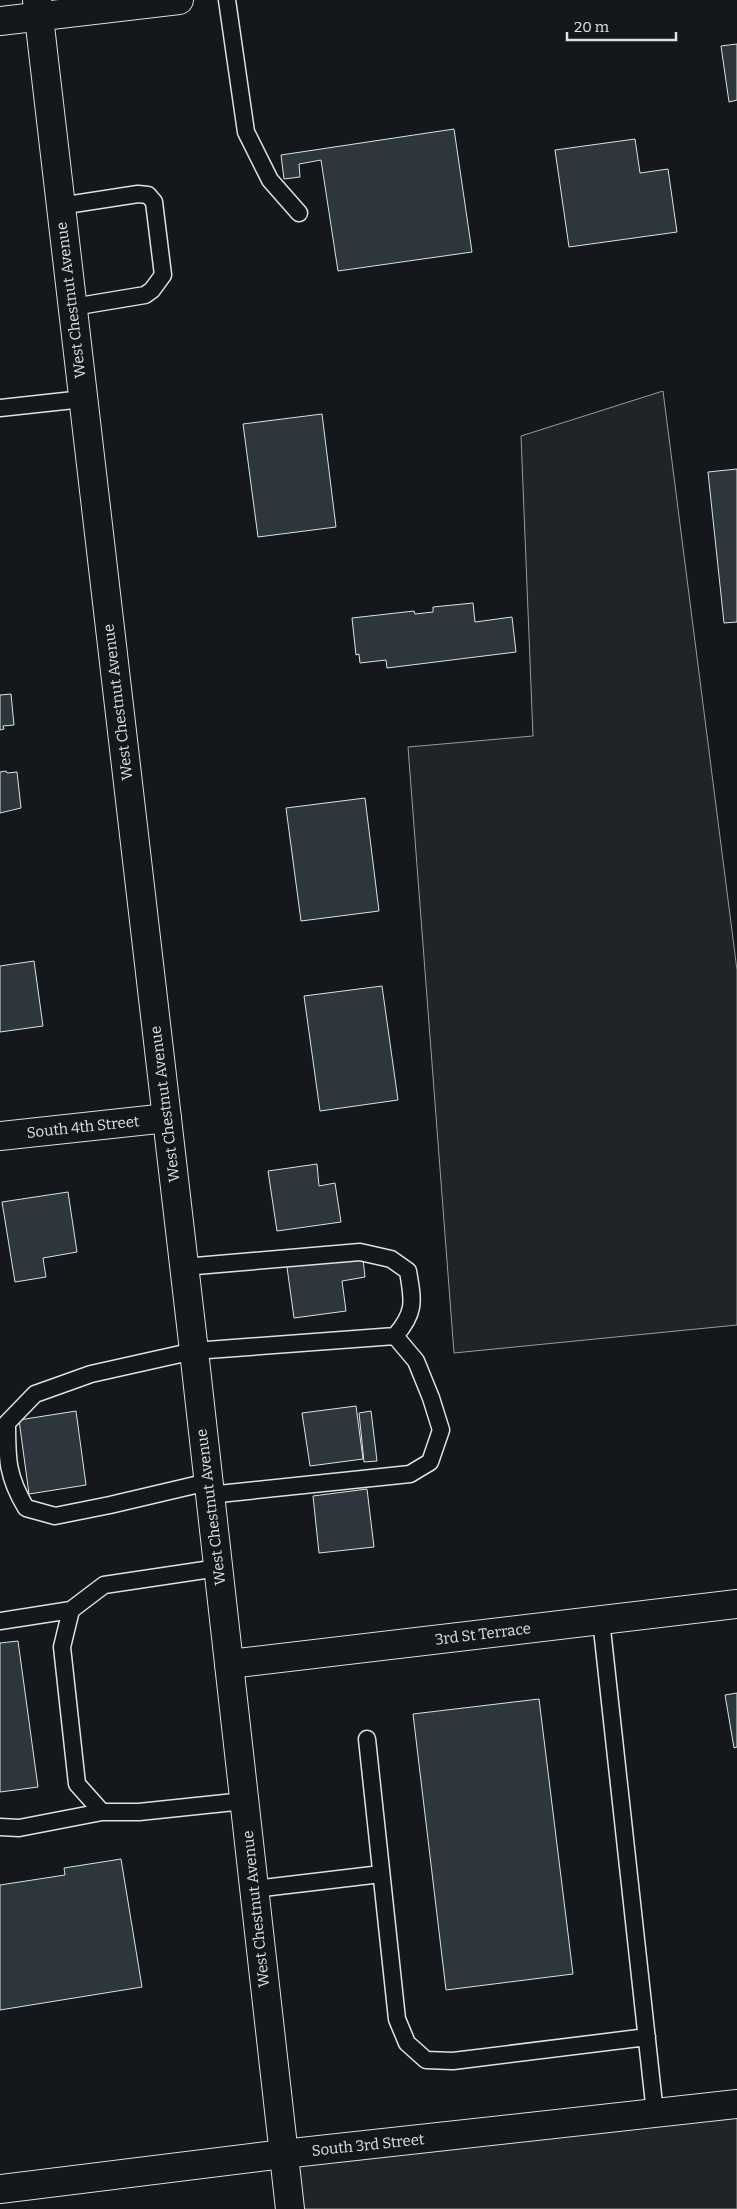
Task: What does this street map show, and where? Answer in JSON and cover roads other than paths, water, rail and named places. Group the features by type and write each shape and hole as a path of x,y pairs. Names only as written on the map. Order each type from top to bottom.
{"street":[{"path":"0,21 37,8 179,0"},
{"name":"West Chestnut Avenue","path":"37,8 194,1351 290,2209"},
{"name":"South 4th Street","path":"0,1136 167,1118"},
{"name":"3rd St Terrace","path":"229,1664 737,1604"},
{"name":"South 3rd Street","path":"0,2189 283,2154 737,2104"}],"lane":[{"path":"227,0 246,132 270,180 299,213"},
{"path":"60,206 138,194 148,195 154,202 156,212 163,275 152,290 145,295 73,307"},
{"path":"0,408 83,399"},
{"path":"184,1267 360,1252 391,1259 408,1271 413,1301 408,1322 395,1336 194,1351 91,1374 35,1394 7,1423 6,1462 17,1494 26,1508 55,1516 209,1488 410,1474 430,1462 441,1430 416,1361 395,1336"},
{"path":"0,1621 71,1610 104,1585 218,1568"},
{"path":"71,1610 62,1648 77,1784 102,1812"},
{"path":"601,1620 655,2113"},
{"path":"367,1739 397,2019 407,2044 426,2060 453,2061 647,2037"},
{"path":"0,1827 18,1828 102,1812 139,1812 244,1801"},
{"path":"254,1889 381,1874"}]}
